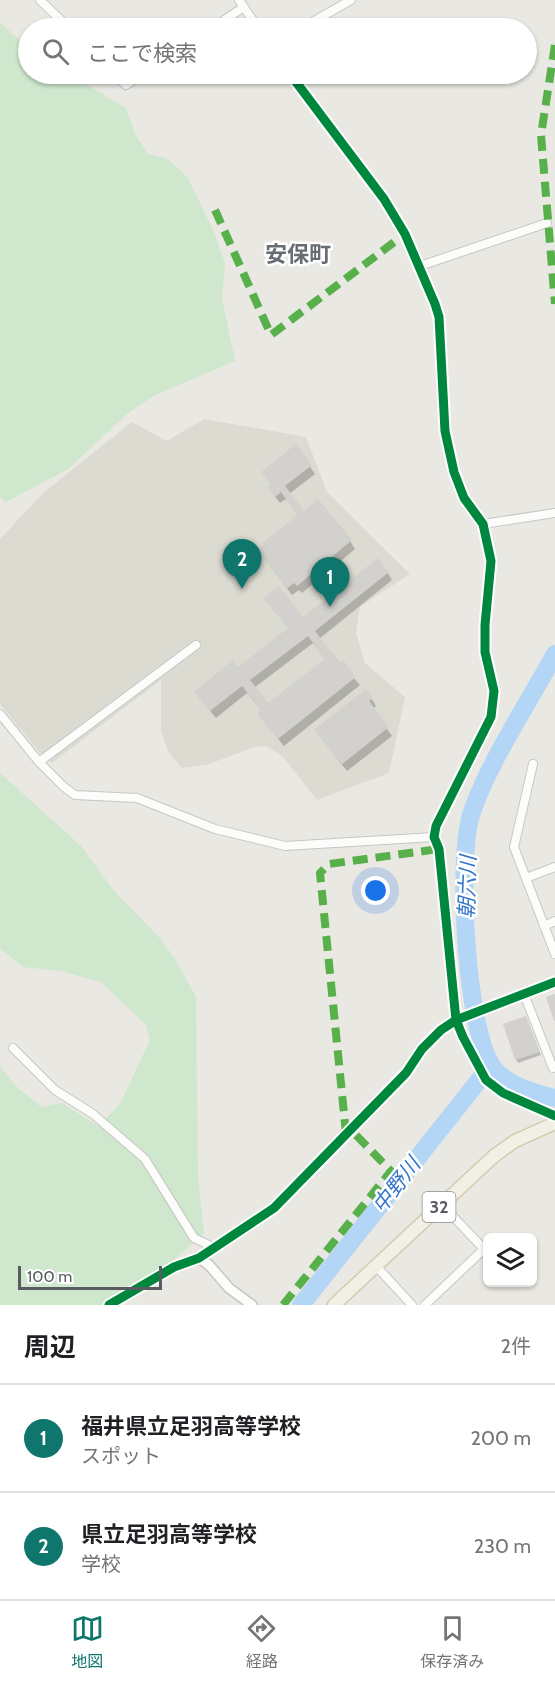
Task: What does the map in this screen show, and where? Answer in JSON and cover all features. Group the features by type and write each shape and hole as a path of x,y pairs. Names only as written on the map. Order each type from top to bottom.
{"main road":[{"name":"32","path":"333,1305 494,1156 515,1142 555,1123"}],"street":[{"path":"40,0 59,18"},
{"path":"239,0 251,18"},
{"path":"320,18 351,0"},
{"path":"228,18 244,8"},
{"path":"298,84 384,199 405,234 420,266 439,317 445,431 454,472 464,498 483,524 491,561 485,652 495,705 492,717 436,826 434,837 439,849 460,1019 478,1067 486,1080 503,1093 555,1116"},
{"path":"420,266 547,223"},
{"path":"483,524 555,513"},
{"path":"39,762 196,645"},
{"path":"0,714 39,762 75,795 137,798 215,829 285,846 434,837"},
{"path":"533,764 514,847 555,954"},
{"path":"526,878 555,867"},
{"path":"544,926 555,921"},
{"path":"109,1305 174,1267 199,1258 274,1208 406,1073 422,1049 441,1030 460,1019 555,982"},
{"path":"524,994 553,1068 555,1067"},
{"path":"13,1048 54,1090 93,1114 145,1159 194,1238 213,1247"},
{"path":"424,1305 484,1249 442,1205"},
{"path":"199,1258 209,1265 229,1288 252,1305"},
{"path":"376,1266 412,1305"}],"shaded area":[{"path":"204,419 306,437 327,492 410,574 360,607 356,633 365,663 405,697 389,773 317,800 283,757 266,746 255,747 206,765 182,768 169,753 161,732 161,680 52,763 40,753 0,704 0,539 43,493 132,422 167,441"}],"green space":[{"path":"0,23 18,38 18,84 85,84 126,108 136,136 148,154 168,159 188,178 213,230 225,263 222,298 235,361 155,395 127,414 68,469 6,502 0,497"},
{"path":"0,773 81,846 114,891 158,936 175,959 196,997 198,1176 204,1234 121,1305 0,1305 0,1067 18,1088 41,1107 62,1103 98,1126 120,1104 150,1040 146,1025 101,982 61,971 23,967 0,948"}],"building":[{"path":"296,444 312,465 285,486 304,511 318,499 352,540 297,586 294,583 287,588 257,550 264,545 262,543 298,515 281,492 275,497 267,486 271,484 261,472"},
{"path":"378,558 389,572 315,631 340,663 343,660 356,677 278,739 257,714 261,710 242,686 210,711 194,692 233,660 238,667 288,628 263,598 279,586 303,617","holes":["308,636 325,659 268,703 250,680"]},
{"path":"366,689 373,698 369,701 389,727 342,764 314,730"},
{"path":"555,994 555,1021 554,1021 546,997"},
{"path":"526,1016 540,1052 515,1060 503,1024"}],"waterway":[{"name":"朝六川","path":"555,654 498,755 478,796 471,815 467,837 465,868 466,943 470,982 483,1046 492,1066 504,1078 529,1091 555,1098"},
{"name":"中野川","path":"301,1305 491,1065"}],"marked path":[{"path":"555,45 541,135 555,304"},
{"path":"215,210 271,335 405,234"},
{"path":"346,1134 320,873 329,864 439,849"},
{"path":"283,1305 391,1171 350,1129"}],"cycle path":[{"path":"298,84 384,199 405,234 439,317 445,431 454,472 464,498 483,524 491,561 485,625 485,652 494,691 491,717 436,826 434,837 439,849 456,1020 486,1080 503,1093 555,1116"},
{"path":"109,1305 174,1267 199,1258 274,1208 406,1073 422,1049 441,1030 456,1020 555,982"}],"place":[{"name":"県立足羽高等学校","path":"242,589"},
{"name":"福井県立足羽高等学校","path":"330,607"}],"district":[{"name":"安保町","path":"298,254"}]}
